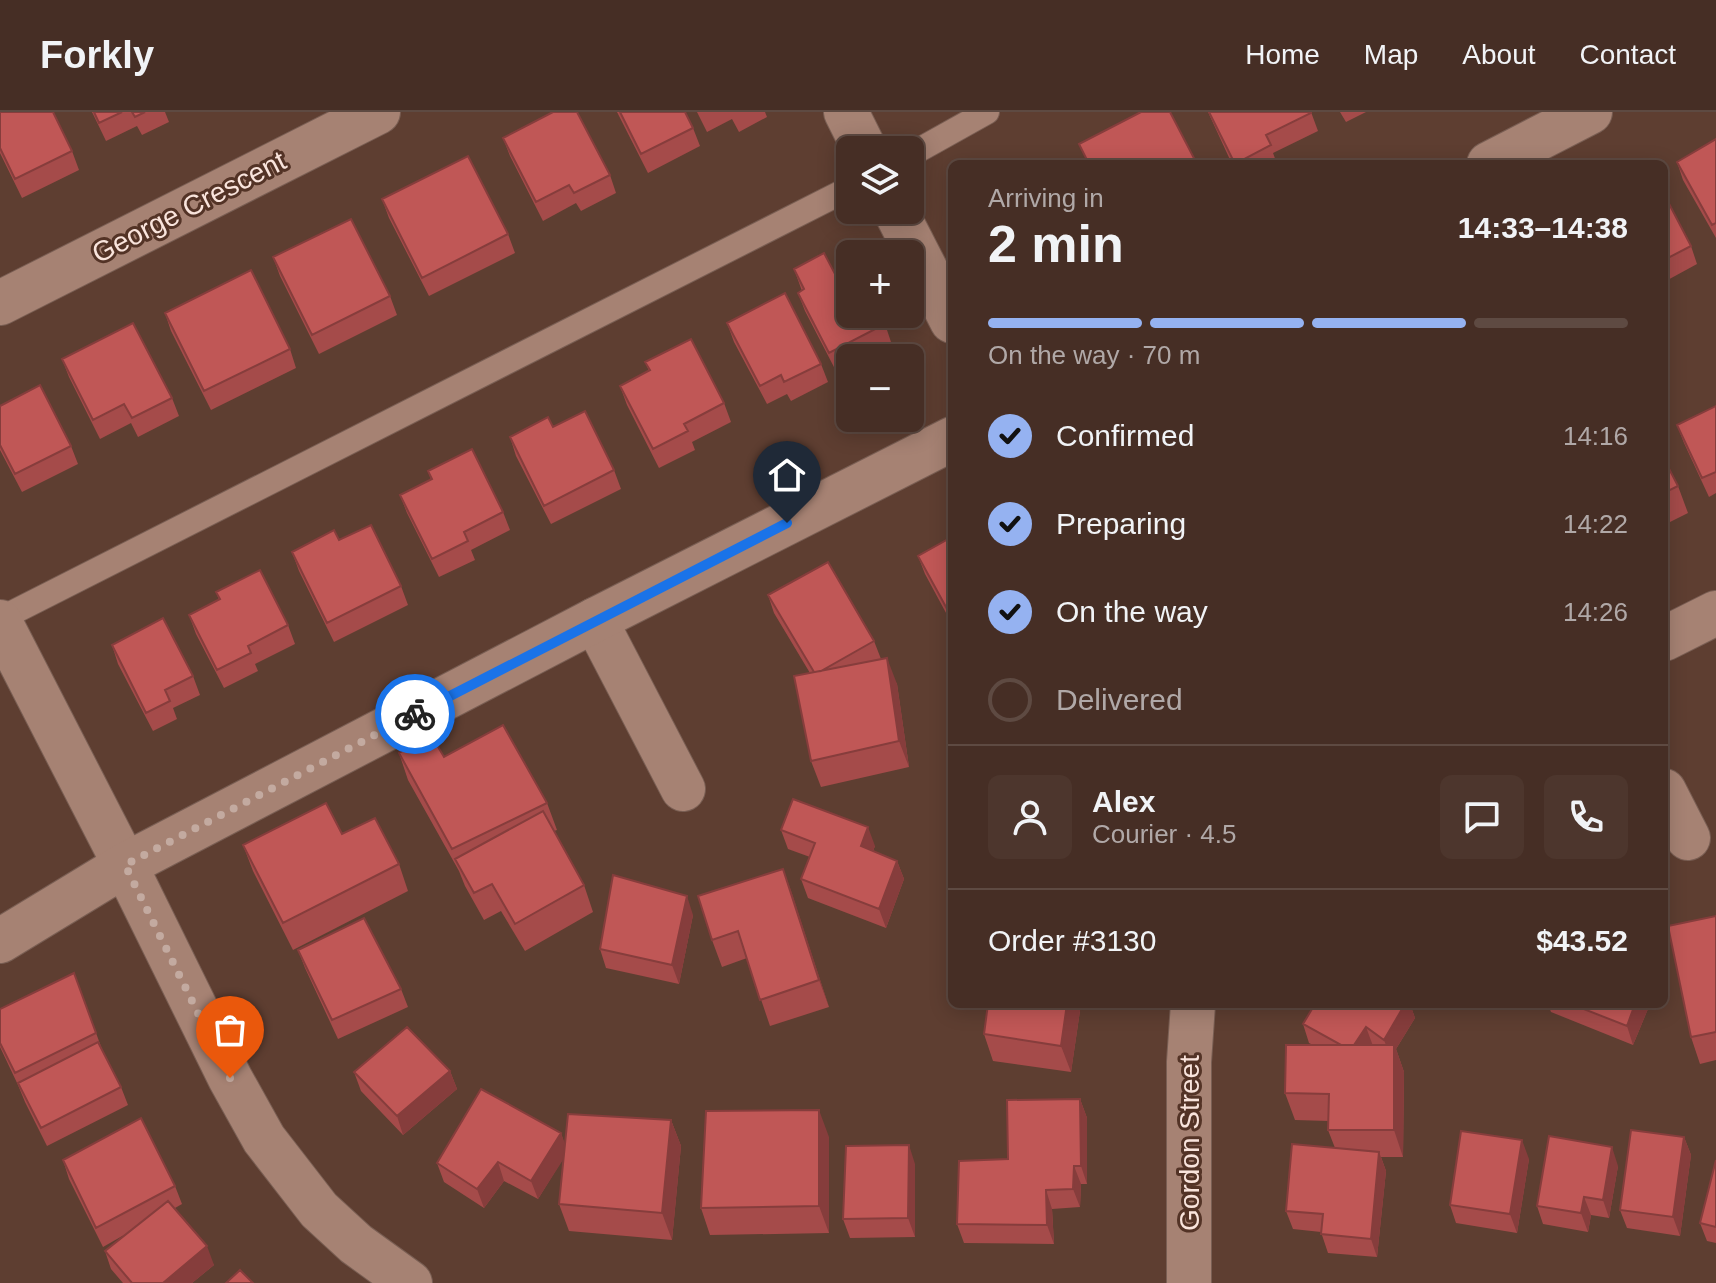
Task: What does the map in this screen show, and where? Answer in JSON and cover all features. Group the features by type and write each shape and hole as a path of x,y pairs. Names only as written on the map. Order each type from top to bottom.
{"street":[{"name":"George Crescent","path":"0,303 378,112"},
{"path":"846,112 858,136"},
{"path":"1497,160 1590,112"},
{"path":"902,224 948,313"},
{"path":"0,941 125,865 595,620 948,441"},
{"path":"1668,637 1716,613"},
{"path":"595,620 683,789"},
{"path":"0,621 230,1078 264,1139 319,1210 356,1244 410,1283"},
{"path":"1668,799 1688,838"},
{"name":"Gordon Street","path":"1189,1283 1189,1062 1193,1008"}],"lane":[{"path":"924,147 987,112"},
{"path":"0,621 836,195"}],"building":[{"path":"0,112 53,112 72,151 15,179 0,148"},
{"path":"94,112 122,112 99,123"},
{"path":"553,112 577,112 610,175 574,193 569,185 536,202 503,138"},
{"path":"620,112 685,112 693,128 641,154"},
{"path":"1141,112 1170,112 1195,160 1087,160 1079,144"},
{"path":"1209,112 1311,112 1266,135 1271,145 1243,160 1233,160"},
{"path":"1716,139 1716,223 1712,225 1677,162"},
{"path":"468,156 508,234 422,278 382,199"},
{"path":"1668,202 1691,246 1668,258"},
{"path":"351,219 390,296 312,335 273,257"},
{"path":"824,253 836,273 836,328 877,328 846,344 836,344 836,349 829,353 798,293 804,289 794,269"},
{"path":"251,270 290,349 204,391 165,313"},
{"path":"785,293 821,364 784,382 781,375 760,386 727,323"},
{"path":"133,323 172,398 132,418 124,404 93,420 62,359"},
{"path":"691,339 724,403 684,424 688,431 653,449 620,386 650,370 645,362"},
{"path":"40,385 71,446 15,474 0,445 0,406"},
{"path":"1716,406 1716,472 1702,478 1677,425"},
{"path":"585,411 614,470 544,506 510,437 548,417 553,427"},
{"path":"472,449 503,512 464,532 468,541 432,559 400,495 432,479 428,471"},
{"path":"1668,467 1678,486 1668,491"},
{"path":"371,525 401,586 327,623 292,552 334,530 339,540"},
{"path":"948,539 948,611 918,556"},
{"path":"828,562 874,641 814,672 768,595"},
{"path":"260,570 288,625 248,646 251,653 217,670 189,615 220,599 216,592"},
{"path":"163,618 193,676 165,690 170,701 146,713 112,645"},
{"path":"887,658 899,741 811,761 794,676"},
{"path":"503,725 547,803 452,849 399,753 431,735 444,757"},
{"path":"793,799 868,827 861,846 897,861 879,909 801,879 815,843 781,830"},
{"path":"326,803 342,834 375,818 399,864 283,923 243,845"},
{"path":"543,811 584,885 515,924 492,884 474,893 455,859"},
{"path":"783,869 819,980 760,1000 738,931 712,940 698,896"},
{"path":"613,875 687,896 672,965 600,949"},
{"path":"1716,916 1716,1032 1691,1037 1668,926"},
{"path":"364,918 401,989 332,1020 298,950"},
{"path":"74,973 96,1033 15,1073 0,1043 0,1009"},
{"path":"987,1008 1066,1008 1061,1046 984,1034"},
{"path":"1313,1008 1403,1008 1384,1040 1366,1027 1354,1045 1341,1045 1303,1024"},
{"path":"1581,1008 1634,1008 1627,1026"},
{"path":"407,1027 450,1071 397,1116 354,1072"},
{"path":"98,1042 121,1087 41,1128 18,1083"},
{"path":"1286,1045 1394,1045 1394,1130 1328,1130 1329,1094 1285,1093"},
{"path":"481,1089 561,1133 531,1181 498,1162 477,1189 437,1163"},
{"path":"1080,1099 1081,1166 1074,1166 1073,1189 1046,1190 1047,1225 957,1224 959,1161 1008,1159 1007,1100"},
{"path":"819,1110 819,1206 701,1208 706,1111"},
{"path":"568,1114 671,1120 662,1213 559,1204"},
{"path":"141,1118 175,1186 96,1228 63,1160"},
{"path":"1631,1130 1684,1137 1673,1217 1620,1210"},
{"path":"1461,1131 1522,1140 1510,1214 1450,1205"},
{"path":"1549,1136 1612,1147 1603,1200 1584,1197 1581,1213 1537,1206"},
{"path":"1292,1144 1379,1152 1371,1239 1321,1234 1323,1214 1286,1211"},
{"path":"909,1145 908,1218 843,1219 846,1146"},
{"path":"1716,1160 1716,1227 1700,1223"},
{"path":"168,1201 207,1246 163,1283 132,1283 105,1251"},
{"path":"240,1270 253,1283 226,1283"}],"way so far":[{"path":"230,1078 125,865 415,714"}],"route":[{"path":"415,714 787,523"}]}
